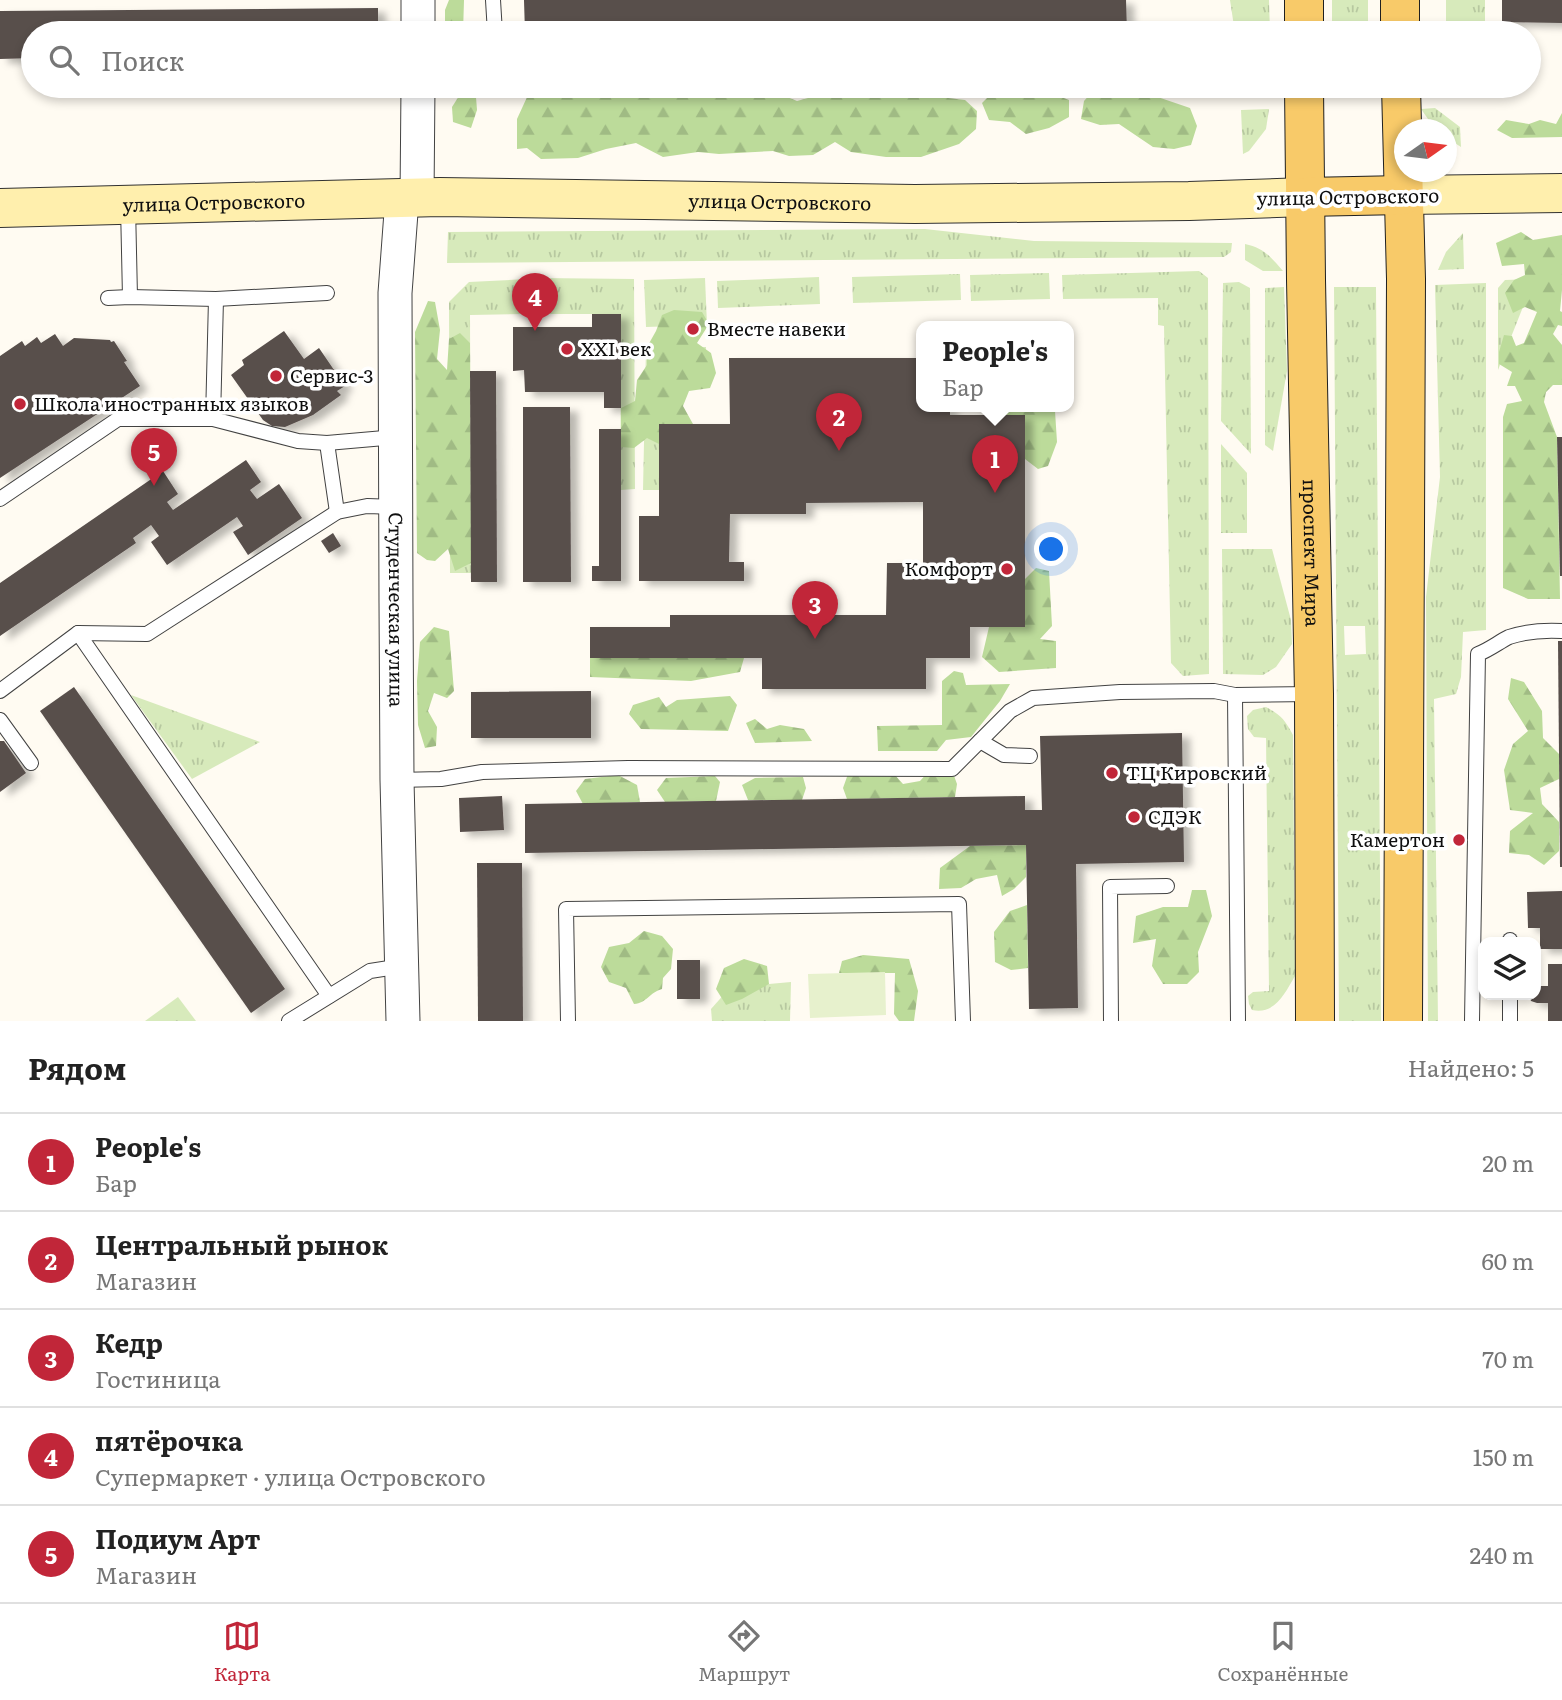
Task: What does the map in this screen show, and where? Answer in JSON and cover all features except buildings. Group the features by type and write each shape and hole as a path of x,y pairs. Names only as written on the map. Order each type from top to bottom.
{"main road":[{"path":"1304,0 1304,21"},
{"path":"1399,0 1400,21"},
{"name":"проспект Мира","path":"1304,98 1314,694 1315,1021"},
{"path":"1401,98 1406,279 1403,1021"},
{"name":"улица Островского","path":"0,208 440,197 915,204 1562,193"}],"street":[{"path":"418,0 418,21"},
{"name":"Студенческая улица","path":"403,1021 397,780 396,275 410,199 417,98"}],"lane":[{"path":"494,0 495,21"},
{"path":"128,204 130,297"},
{"path":"108,298 216,299 327,293"},
{"path":"213,419 216,299"},
{"path":"0,499 118,419 213,419 298,441 327,443 396,436"},
{"path":"327,443 337,512"},
{"path":"0,691 78,633 146,634 337,512 367,506 396,507"},
{"path":"1472,1021 1478,654 1492,649 1508,638 1536,631 1562,631"},
{"path":"78,633 329,996"},
{"path":"397,780 442,779 482,772 628,768 953,769 1010,710 1033,698 1120,692 1314,694"},
{"path":"1235,695 1238,1021"},
{"path":"0,720 31,763"},
{"path":"980,741 1003,755 1030,755"},
{"path":"1111,1021 1110,887 1167,886"},
{"path":"568,1021 566,909 959,904 963,1021"},
{"path":"289,1021 370,971 402,966"},
{"path":"1510,1000 1510,1021"}],"green space":[{"path":"449,0 464,0 463,21 445,21"},
{"path":"1230,0 1269,0 1270,21 1233,21"},
{"path":"1332,0 1368,0 1368,21 1332,21"},
{"path":"1446,0 1485,0 1485,21 1446,21"},
{"path":"458,98 476,98 477,110 471,128 453,122 452,107"},
{"path":"527,98 790,98 797,101 808,98 948,98 965,100 977,111 976,129 959,144 921,157 886,157 851,152 835,142 813,155 789,156 773,151 719,154 698,152 663,157 636,143 578,158 541,159 527,148 517,149 517,119"},
{"path":"987,98 1064,98 1069,100 1069,117 1049,128 1026,134 1010,122 989,120 982,103"},
{"path":"1087,98 1161,98 1190,108 1197,126 1191,145 1174,149 1153,147 1119,124 1100,125 1081,119"},
{"path":"1435,108 1449,119 1428,119 1421,109"},
{"path":"1269,109 1266,129 1249,151 1243,154 1241,110"},
{"path":"1562,113 1562,137 1512,138 1497,130 1506,120 1529,124 1540,120 1556,124"},
{"path":"1457,125 1460,127 1461,147 1457,144"},
{"path":"925,229 1034,241 1232,243 1231,252 1224,257 447,263 448,232"},
{"path":"1521,232 1533,240 1562,235 1562,326 1558,325 1553,334 1562,345 1562,385 1553,385 1546,392 1544,402 1557,437 1560,599 1528,599 1503,588 1503,417 1507,404 1522,401 1515,386 1507,386 1512,372 1499,364 1499,352 1504,335 1512,336 1516,346 1524,343 1537,312 1525,307 1513,313 1505,293 1514,280 1525,275 1524,264 1502,266 1496,243"},
{"path":"1463,233 1464,269 1438,270 1446,252"},
{"path":"1245,244 1271,257 1283,271 1263,271 1245,260"},
{"path":"1199,271 1208,278 1209,674 1183,676 1171,663 1164,326 1158,325 1158,298 1063,299 1062,275"},
{"path":"1049,273 1050,299 971,301 970,275"},
{"path":"960,274 961,300 853,303 852,277"},
{"path":"819,277 820,304 718,308 717,281"},
{"path":"539,278 634,279 635,489 621,490 620,314 539,314"},
{"path":"705,278 707,325 646,327 644,280"},
{"path":"527,279 528,314 470,315 471,573 450,573 449,302 469,282"},
{"path":"1534,279 1498,370 1498,288 1505,280"},
{"path":"1239,282 1250,288 1251,454 1221,421 1223,283"},
{"path":"1486,283 1486,630 1463,632 1461,677 1456,694 1434,699 1438,1021 1428,1021 1426,597 1440,477 1435,285"},
{"path":"1284,287 1287,371 1273,451 1265,445 1265,288"},
{"path":"1334,287 1376,287 1381,1021 1339,1021","holes":["1344,626 1365,626 1366,654 1345,655"]},
{"path":"428,301 435,302 440,330 437,359 447,370 449,339 460,333 470,343 471,563 455,571 448,549 435,561 427,560 417,553 415,332"},
{"path":"674,310 702,312 709,324 697,343 711,353 716,373 710,388 689,391 683,406 693,424 660,424 659,444 647,438 634,448 621,447 621,408 635,401 637,380 647,365 647,347 662,315"},
{"path":"646,347 706,347 705,383 660,385 659,490 643,490"},
{"path":"982,412 1055,412 1057,442 1048,466 1038,469 1025,459 1025,416 986,416"},
{"path":"1221,444 1247,473 1247,533 1221,533"},
{"path":"1222,549 1272,549 1291,620 1292,644 1276,667 1263,675 1223,674"},
{"path":"1036,568 1049,571 1052,626 1040,639 1056,641 1056,668 999,672 982,657 989,627 1025,627 1025,579"},
{"path":"434,627 449,631 454,691 447,698 434,693 428,711 437,727 436,746 425,748 418,725 417,681 420,642"},
{"path":"590,658 744,658 740,672 691,681 590,677"},
{"path":"954,671 963,673 966,685 1010,684 971,737 946,740 937,751 878,751 877,726 942,725 942,681"},
{"path":"1511,678 1524,682 1542,711 1543,738 1559,754 1559,779 1540,788 1542,804 1559,822 1559,851 1544,865 1529,855 1509,853 1510,831 1533,813 1510,810 1504,770 1513,744 1528,731 1508,699"},
{"path":"131,695 260,742 192,779"},
{"path":"730,696 737,705 728,731 641,729 629,714 633,705 659,697 666,707 677,700"},
{"path":"1266,707 1282,718 1293,735 1295,976 1273,1006 1260,1011 1252,1010 1248,996 1253,992 1269,991 1266,738 1254,737 1248,729 1247,716 1253,710"},
{"path":"755,719 767,729 780,725 804,729 812,741 755,743 746,723"},
{"path":"930,770 953,773 957,784 955,797 847,799 843,788 848,774 894,774 903,784 920,781"},
{"path":"618,775 637,785 640,802 583,804 576,791 585,779"},
{"path":"715,776 720,782 716,801 665,802 657,790 666,778"},
{"path":"803,777 806,788 802,800 748,800 742,785 755,778"},
{"path":"1026,845 1026,877 1002,896 997,875 976,879 961,888 939,889 940,868 970,846"},
{"path":"1192,890 1206,890 1212,916 1198,952 1199,972 1187,984 1163,984 1152,966 1156,939 1133,943 1136,916 1163,907 1188,907"},
{"path":"1027,905 1028,968 1011,970 995,962 994,932 1010,911"},
{"path":"644,931 662,936 673,949 671,969 663,978 662,989 634,1004 626,988 609,982 601,967 609,947 629,943"},
{"path":"863,955 909,959 918,991 914,1021 899,1021 894,1014 895,973 839,973 842,961"},
{"path":"744,959 767,966 769,984 726,1005 716,989 724,968"},
{"path":"885,972 886,1015 810,1018 808,974"},
{"path":"791,982 790,1021 712,1021 711,1009 727,991"},
{"path":"178,997 196,1021 145,1021"}],"place":[{"name":"Вместе навеки","path":"693,329"},
{"name":"пятёрочка","path":"535,331"},
{"name":"XXI век","path":"567,349"},
{"name":"Сервис-3","path":"276,376"},
{"name":"Школа иностранных языков","path":"20,404"},
{"name":"Центральный рынок","path":"839,451"},
{"name":"Подиум Арт","path":"154,486"},
{"name":"People's","path":"995,493"},
{"name":"Комфорт","path":"1007,569"},
{"name":"Кедр","path":"815,639"},
{"name":"ТЦ Кировский","path":"1112,773"},
{"name":"СДЭК","path":"1134,817"},
{"name":"Камертон","path":"1459,840"}]}
